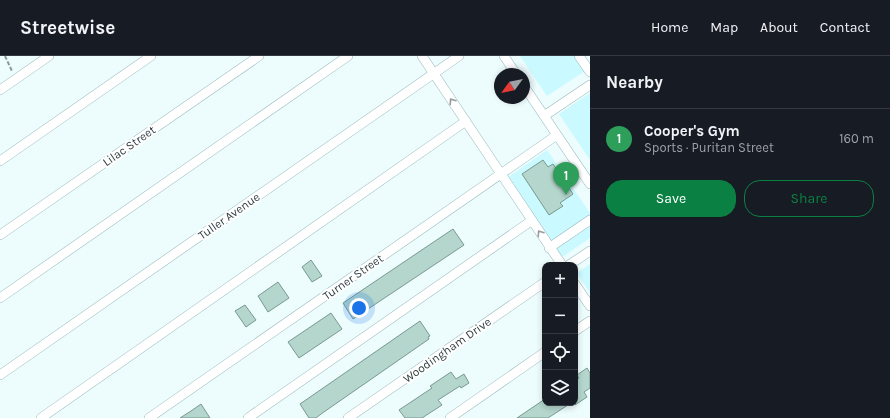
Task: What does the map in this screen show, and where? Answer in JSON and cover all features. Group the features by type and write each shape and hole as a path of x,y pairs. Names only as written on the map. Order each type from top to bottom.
{"street":[{"path":"0,90 49,56"},
{"path":"0,161 150,56"},
{"name":"Lilac Street","path":"0,235 259,56"},
{"path":"0,298 348,56"},
{"path":"422,56 560,262"},
{"name":"Tuller Avenue","path":"0,375 459,56"},
{"path":"504,56 512,68"},
{"path":"579,56 590,72"},
{"path":"544,116 590,85"},
{"path":"530,95 590,184"},
{"path":"41,418 466,121"},
{"name":"Turner Street","path":"149,418 557,135"},
{"path":"549,248 590,220"},
{"path":"248,418 532,221"},
{"path":"574,262 590,251"},
{"name":"Woodingham Drive","path":"348,418 542,284"},
{"path":"578,288 590,306"},
{"path":"578,329 590,321"},
{"path":"450,418 542,354"}],"path":[{"path":"5,56 15,79"}],"shaded area":[{"path":"520,56 575,56 585,71 547,96 530,71 530,68 528,68"},
{"path":"590,93 590,160 559,114"},
{"path":"547,150 590,213 590,238 561,258 507,178"},
{"path":"590,264 590,293 578,275 578,272"}],"building":[{"path":"543,160 548,167 553,164 573,194 560,203 563,206 549,215 522,174"},
{"path":"453,229 464,245 353,319 343,303"},
{"path":"311,260 322,276 312,282 302,267"},
{"path":"278,282 289,298 268,312 258,296"},
{"path":"245,305 256,320 246,327 235,311"},
{"path":"331,313 342,329 299,358 288,342"},
{"path":"420,321 430,336 428,337 429,339 316,418 309,418 300,404"},
{"path":"587,368 590,373 590,388 584,392 587,397 578,403 579,378 578,374"},
{"path":"451,372 456,379 464,374 469,383 461,388 460,386 438,400 442,405 422,418 405,418 399,410 432,388 430,386"},
{"path":"542,401 542,406 566,406 548,418 517,418"},
{"path":"201,404 210,418 180,418 191,411"}],"place":[{"name":"Cooper's Gym","path":"566,195"}]}
